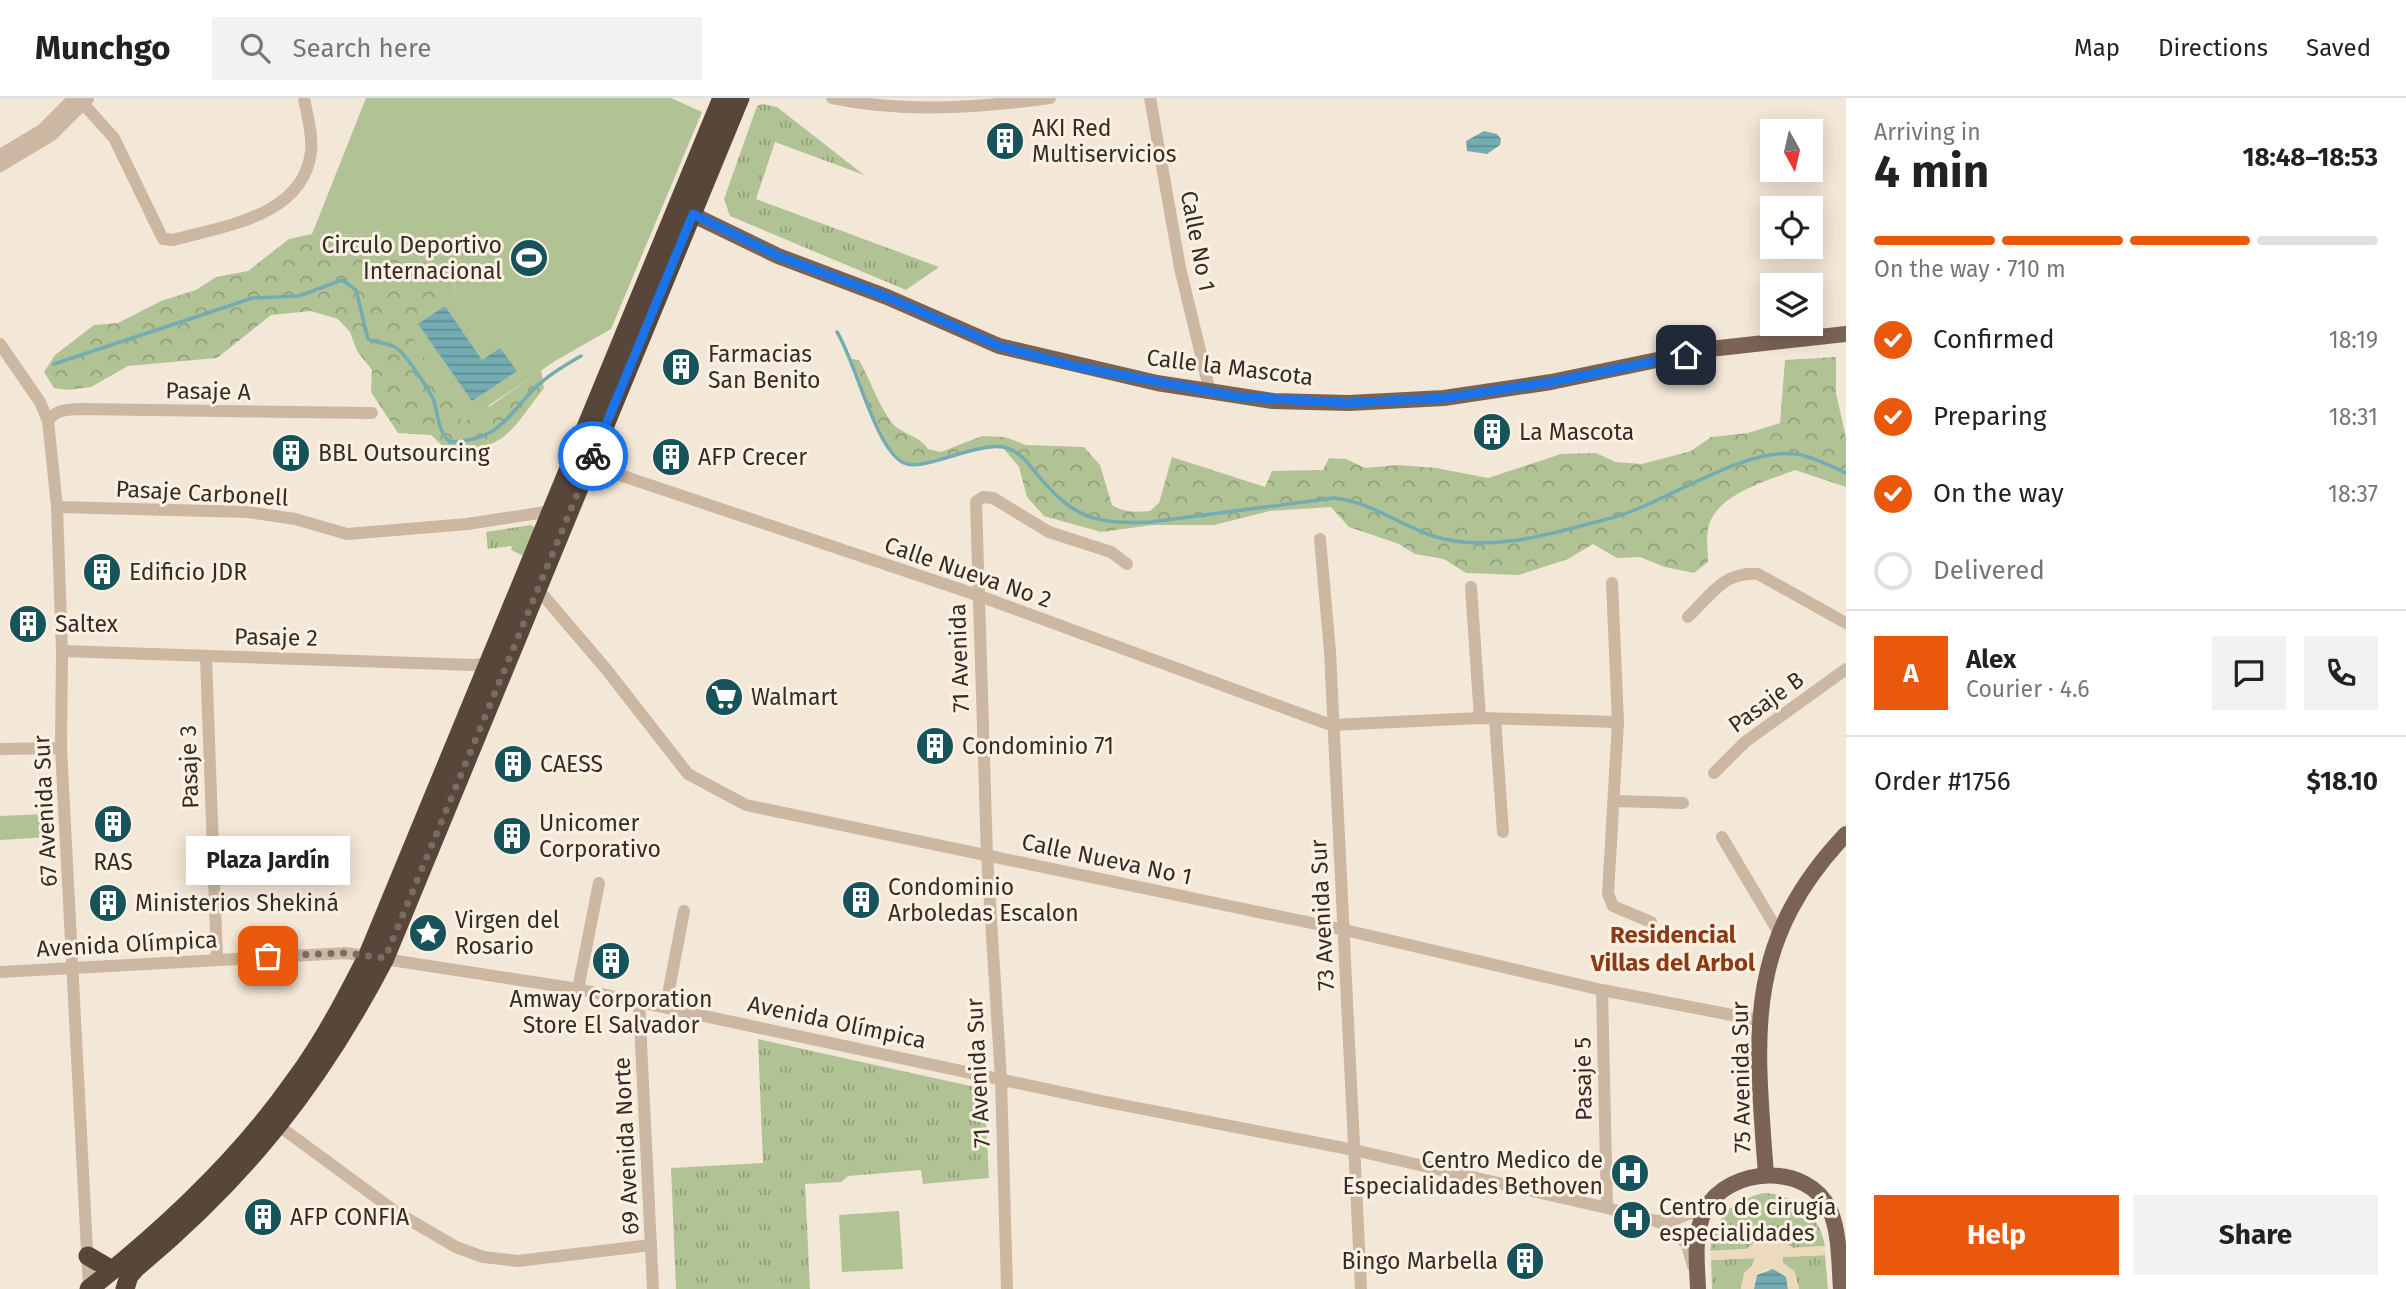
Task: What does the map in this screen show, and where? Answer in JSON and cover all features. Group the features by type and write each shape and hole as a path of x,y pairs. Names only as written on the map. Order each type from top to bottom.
{"highway":[{"path":"125,1289 129,1276 136,1268 209,1205 279,1126 333,1053 590,465 686,211 722,98"},
{"path":"89,1289 185,1205 268,1116 320,1043 376,956 489,663 552,512 686,211 740,98"},
{"path":"88,1256 112,1270"}],"main road":[{"name":"Calle la Mascota","path":"686,211 778,256 887,297 999,346 1078,367 1273,401 1349,403 1419,400 1551,382 1710,349 1846,334"},
{"name":"75 Avenida Sur","path":"1766,1175 1758,1020 1763,988 1779,933 1798,896 1846,834"},
{"name":"75 Avenida Sur","path":"1707,1207 1723,1191 1746,1179 1766,1175 1790,1177 1814,1189 1829,1209 1838,1245 1841,1289"},
{"path":"1698,1284 1696,1241 1707,1207"}],"street":[{"path":"81,100 114,138 163,239 173,240 242,222 272,209 289,195 304,175 311,152 304,98"},
{"path":"832,98 885,106 939,108 1050,98"},
{"name":"Calle No 1","path":"1150,98 1180,268 1210,392"},
{"path":"0,155 42,130 81,100"},
{"path":"0,166 52,135 81,100"},
{"name":"67 Avenida Sur","path":"0,344 40,401 48,421 57,507 62,651 61,748 75,969 89,1289"},
{"name":"Pasaje A","path":"48,421 61,410 80,409 372,413"},
{"name":"Calle Nueva No 2","path":"590,465 977,595 1331,725"},
{"name":"71 Avenida","path":"986,856 977,595 977,500 983,497 993,498 1049,532 1111,552 1127,564"},
{"name":"Pasaje Carbonell","path":"57,507 248,512 295,519 346,534 467,524 552,512"},
{"name":"73 Avenida Sur","path":"1320,539 1330,652 1331,725 1345,930 1361,1289"},
{"path":"1688,617 1730,576 1742,572 1758,574 1846,623"},
{"path":"1612,583 1618,722 1608,894 1613,906 1651,922"},
{"path":"1471,587 1480,718"},
{"name":"Calle Nueva No 1","path":"537,588 606,669 688,774 719,793 774,813 1345,930 1602,990 1758,1020"},
{"name":"Pasaje 2","path":"62,651 474,665 489,663"},
{"name":"Pasaje 3","path":"206,657 217,959"},
{"name":"Pasaje B","path":"1714,773 1738,747 1846,670"},
{"path":"1331,725 1480,718 1618,722"},
{"path":"1495,719 1503,832"},
{"path":"0,749 61,748"},
{"path":"1615,801 1683,803"},
{"path":"1721,836 1779,933"},
{"name":"71 Avenida Sur","path":"986,856 1001,1079 1007,1289"},
{"path":"578,989 599,883"},
{"path":"666,1005 684,911"},
{"name":"Avenida Olímpica","path":"0,972 294,954 376,956 666,1005 1001,1079 1353,1150 1607,1208 1674,1230 1684,1239 1698,1284"},
{"name":"Pasaje 5","path":"1602,990 1607,1208"},
{"name":"69 Avenida Norte","path":"639,1001 653,1289"},
{"path":"279,1126 396,1212 456,1247 483,1257 518,1261 651,1245"},
{"name":"Avenida Olímpica","path":"1656,1222 1676,1219 1707,1207"}],"green space":[{"name":"Circulo Deportivo Internacional","path":"366,98 671,98 702,112 611,329 555,361 463,423 407,329 455,296 454,280 378,235 312,234"},
{"path":"762,104 777,107 864,175 775,142 756,199 939,267 906,290 730,216 724,199 757,106"},
{"path":"312,234 378,235 454,280 455,296 489,407 541,370 544,388 505,436 482,447 446,449 431,435 398,433 371,392 372,370 357,351 350,332 338,319 311,311 271,315 217,358 128,366 91,387 67,390 54,388 44,372 55,355 94,325 118,323 161,301 196,290 216,277 248,271 289,239"},
{"path":"1836,357 1836,393 1846,438 1846,487 1795,470 1743,491 1720,507 1712,517 1707,533 1708,562 1694,573 1665,567 1640,557 1617,558 1593,544 1568,559 1519,575 1466,573 1444,559 1415,554 1399,544 1349,527 1331,507 1270,511 1214,525 1153,525 1101,532 1044,516 1027,497 1019,467 1002,447 959,453 920,466 904,463 883,442 850,359 859,360 893,424 928,449 941,452 982,436 1005,437 1026,445 1084,447 1100,465 1112,505 1135,512 1150,511 1159,503 1172,457 1265,487 1272,471 1323,470 1329,458 1346,459 1365,468 1398,465 1436,468 1488,478 1561,454 1596,453 1615,462 1642,464 1691,451 1711,437 1748,433 1780,423 1785,360"},
{"path":"531,525 537,529 528,558 511,550 512,546 488,549 486,532"},
{"path":"47,814 48,837 0,840 0,816"},
{"path":"758,1039 984,1089 989,1178 923,1184 921,1170 848,1176 841,1182 805,1184 810,1289 676,1289 671,1168 763,1163"},
{"path":"1764,1193 1786,1198 1805,1209 1818,1225 1825,1246 1793,1248 1771,1232 1764,1233 1747,1249 1710,1251 1716,1229 1726,1212 1752,1196"},
{"path":"899,1211 903,1269 842,1272 839,1215"},
{"path":"1825,1255 1828,1289 1799,1289 1794,1271 1783,1263 1782,1257"},
{"path":"1754,1258 1741,1289 1712,1289 1711,1260"}],"shaded area":[{"path":"1771,1232 1793,1248 1825,1246 1825,1255 1783,1257 1783,1263 1794,1271 1799,1289 1788,1289 1788,1283 1767,1269 1757,1275 1754,1289 1741,1289 1744,1273 1754,1264 1754,1258 1711,1260 1710,1252 1747,1249 1764,1233"}],"water":[{"path":"1484,131 1497,134 1501,139 1500,145 1487,154 1467,151 1466,141"},
{"path":"445,306 482,360 500,348 517,371 472,401 418,324"},
{"path":"1773,1269 1786,1277 1788,1289 1754,1289 1757,1275"}],"waterway":[{"path":"54,364 253,298 299,296 342,280 356,290 368,339 392,345 404,356 432,396 441,428 450,442 466,441 490,433 508,418 540,383 581,356"},
{"path":"837,332 884,441 904,463 923,464 979,449 1003,447 1022,457 1049,488 1073,509 1114,522 1151,522 1334,498 1360,504 1433,536 1477,543 1500,542 1545,535 1611,518 1728,467 1775,454 1802,455 1846,473"}],"way so far":[{"path":"268,956 346,953 385,958 593,456"}],"place":[{"name":"AKI Red Multiservicios","path":"1005,141"},
{"name":"Circulo Deportivo Internacional","path":"529,258"},
{"name":"Farmacias San Benito","path":"681,367"},
{"name":"La Mascota","path":"1492,432"},
{"name":"BBL Outsourcing","path":"291,453"},
{"name":"AFP Crecer","path":"671,457"},
{"name":"Edificio JDR","path":"102,572"},
{"name":"Saltex","path":"28,624"},
{"name":"Walmart","path":"724,697"},
{"name":"Condominio 71","path":"935,746"},
{"name":"CAESS","path":"513,764"},
{"name":"RAS","path":"113,824"},
{"name":"Unicomer Corporativo","path":"512,836"},
{"name":"Condominio Arboledas Escalon","path":"861,900"},
{"name":"Ministerios Shekiná","path":"108,903"},
{"name":"Virgen del Rosario","path":"428,933"},
{"name":"Plaza Jardín","path":"268,956"},
{"name":"Amway Corporation Store El Salvador","path":"611,961"},
{"name":"Centro Medico de Especialidades Bethoven","path":"1630,1173"},
{"name":"AFP CONFIA","path":"263,1217"},
{"name":"Centro de cirugía especialidades","path":"1632,1220"},
{"name":"Bingo Marbella","path":"1525,1261"}],"district":[{"name":"Residencial Villas del Arbol","path":"1673,949"}],"route":[{"path":"593,456 693,214 778,256 887,297 999,346 1078,367 1240,397 1273,401 1349,403 1444,398 1551,382 1686,355"}]}
